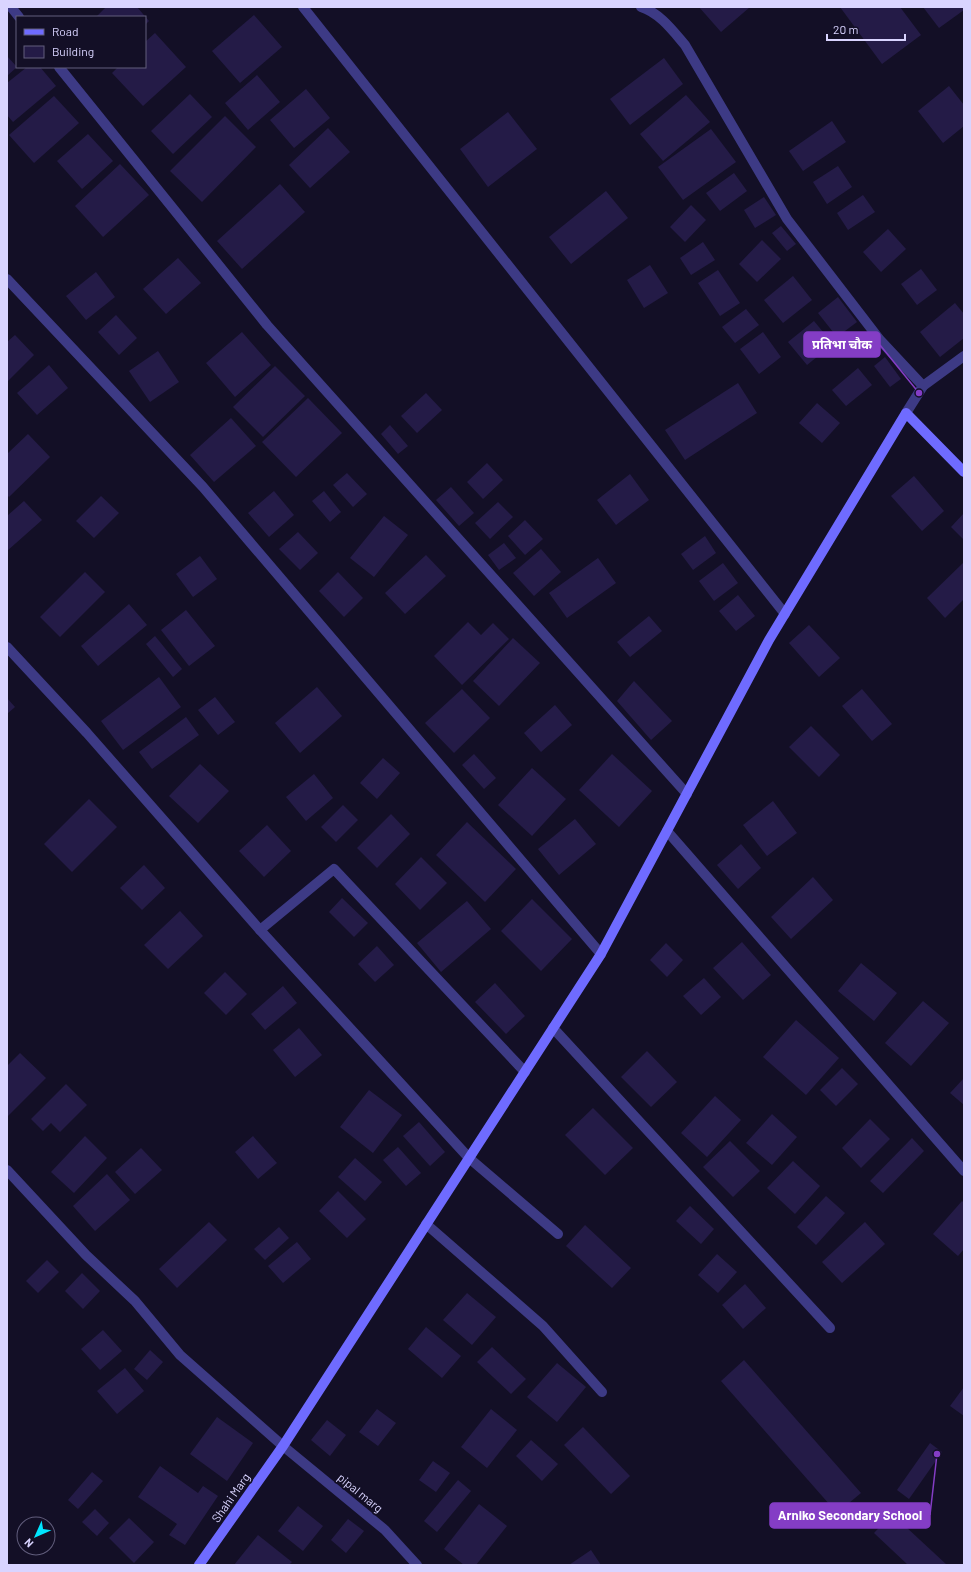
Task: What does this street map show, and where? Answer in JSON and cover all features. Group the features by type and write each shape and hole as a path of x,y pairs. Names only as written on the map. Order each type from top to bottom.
{"street":[{"path":"11,7 18,16"},
{"path":"303,7 785,614"},
{"path":"641,7 648,9 666,22 685,46 787,219 880,340 923,386"},
{"path":"60,68 267,325 687,794"},
{"path":"7,279 203,486 601,954"},
{"path":"964,356 923,386 906,413 964,472"},
{"name":"Shahi Marg","path":"199,1565 283,1446 601,954 769,640 906,413"},
{"path":"7,647 87,733 260,930 469,1158 558,1234"},
{"path":"667,831 964,1171"},
{"path":"260,930 334,869 525,1072"},
{"path":"553,1028 830,1328"},
{"name":"pipal marg","path":"7,1170 86,1254 135,1301 180,1355 283,1446 385,1530 418,1565"},
{"path":"426,1224 543,1326 602,1392"}],"building":[{"path":"106,7 137,7 145,16 97,16"},
{"path":"699,7 750,7 721,32"},
{"path":"840,7 900,7 921,35 882,64"},
{"path":"923,7 964,7 964,10 939,28"},
{"path":"254,15 282,47 240,83 212,51"},
{"path":"155,33 186,67 143,106 112,73 117,68 146,68 146,41"},
{"path":"7,56 16,66 16,68 7,76"},
{"path":"664,58 683,84 630,125 610,99"},
{"path":"26,68 41,68 56,86 13,122 7,115 7,83"},
{"path":"257,75 280,102 248,130 225,103"},
{"path":"949,86 964,105 964,126 943,143 918,111"},
{"path":"306,89 330,118 294,148 270,120"},
{"path":"190,94 212,117 173,154 151,131"},
{"path":"686,95 710,122 663,161 640,134"},
{"path":"54,96 79,123 34,163 9,135"},
{"path":"508,112 537,149 488,187 460,149"},
{"path":"225,116 256,147 202,202 170,171"},
{"path":"832,121 846,142 803,171 789,151"},
{"path":"328,128 350,152 310,188 289,165"},
{"path":"711,129 736,162 683,200 658,167"},
{"path":"88,134 113,161 82,189 57,161"},
{"path":"120,164 149,195 103,237 75,206"},
{"path":"838,166 852,187 827,204 813,182"},
{"path":"734,173 747,191 720,211 706,193"},
{"path":"280,184 305,212 242,269 217,241"},
{"path":"606,191 628,218 571,264 549,237"},
{"path":"863,195 875,212 848,230 837,213"},
{"path":"764,197 776,215 755,228 744,210"},
{"path":"691,205 706,220 685,242 670,227"},
{"path":"781,226 796,244 787,251 772,233"},
{"path":"888,229 906,249 881,272 863,252"},
{"path":"762,240 781,259 757,282 739,264"},
{"path":"703,242 715,260 691,275 680,258"},
{"path":"178,258 201,283 166,314 143,289"},
{"path":"650,265 668,293 644,308 627,280"},
{"path":"921,269 937,290 917,305 901,284"},
{"path":"718,270 740,303 720,316 698,283"},
{"path":"96,272 115,297 86,320 66,296"},
{"path":"793,276 812,300 783,323 764,300"},
{"path":"838,297 857,322 837,337 818,313"},
{"path":"955,303 964,314 964,338 940,357 920,332"},
{"path":"746,309 759,325 735,343 722,327"},
{"path":"116,315 137,338 119,355 98,332"},
{"path":"814,321 833,344 807,365 788,342"},
{"path":"242,332 271,365 235,397 206,363"},
{"path":"763,332 781,357 759,374 740,349"},
{"path":"15,335 34,355 7,382 7,342"},
{"path":"158,351 179,382 150,402 129,371"},
{"path":"885,357 901,379 890,387 874,366"},
{"path":"49,365 68,388 37,415 17,393"},
{"path":"275,366 305,396 263,437 233,407"},
{"path":"858,368 872,385 846,406 832,390"},
{"path":"738,383 757,413 685,460 665,430"},
{"path":"426,393 442,410 417,433 401,416"},
{"path":"308,398 342,433 296,477 262,442"},
{"path":"817,403 840,423 822,443 799,423"},
{"path":"231,418 256,446 214,482 190,455"},
{"path":"390,425 408,446 398,454 381,434"},
{"path":"28,434 50,457 9,497 7,495 7,454"},
{"path":"487,463 503,480 483,499 467,482"},
{"path":"347,473 367,494 353,507 333,485"},
{"path":"630,474 649,500 616,525 597,500"},
{"path":"914,476 944,511 922,531 891,496"},
{"path":"451,487 474,513 459,526 436,500"},
{"path":"274,491 294,515 269,537 248,513"},
{"path":"324,491 341,512 330,522 312,501"},
{"path":"101,496 119,513 94,538 76,521"},
{"path":"24,501 42,520 7,551 7,516"},
{"path":"498,502 513,517 490,539 475,523"},
{"path":"964,513 964,540 951,527"},
{"path":"384,516 408,535 374,577 350,558"},
{"path":"525,520 543,539 525,555 508,536"},
{"path":"298,532 318,553 300,570 279,549"},
{"path":"705,536 716,553 693,570 681,554"},
{"path":"504,543 516,558 499,570 488,555"},
{"path":"541,549 561,572 534,596 513,573"},
{"path":"426,555 446,576 405,614 385,593"},
{"path":"200,556 217,579 193,597 176,574"},
{"path":"598,558 616,583 567,618 549,593"},
{"path":"964,562 964,599 945,618 927,598"},
{"path":"723,563 738,583 714,601 699,581"},
{"path":"85,572 105,592 60,637 40,617"},
{"path":"338,572 363,598 344,617 319,591"},
{"path":"738,595 755,616 736,631 719,611"},
{"path":"129,604 147,625 98,666 81,646"},
{"path":"186,610 215,646 189,666 161,630"},
{"path":"649,616 662,631 630,657 617,642"},
{"path":"468,622 481,635 493,623 509,639 462,685 434,656"},
{"path":"809,625 840,658 819,677 789,643"},
{"path":"155,636 182,669 173,677 146,644"},
{"path":"513,638 540,663 499,706 473,681"},
{"path":"159,677 181,707 123,750 101,721"},
{"path":"634,681 672,721 651,740 617,701"},
{"path":"317,687 342,716 300,753 275,723"},
{"path":"462,689 490,718 454,753 425,723"},
{"path":"862,689 892,724 872,741 842,706"},
{"path":"215,697 235,722 218,735 198,710"},
{"path":"7,698 15,707 7,714"},
{"path":"555,705 572,725 541,752 524,733"},
{"path":"186,717 199,735 152,769 139,752"},
{"path":"811,726 840,755 819,777 789,747"},
{"path":"474,754 496,778 484,789 462,765"},
{"path":"612,754 652,791 619,827 579,790"},
{"path":"383,758 400,773 377,799 360,783"},
{"path":"200,764 229,791 198,823 169,796"},
{"path":"532,768 566,799 532,836 498,805"},
{"path":"314,774 333,798 306,821 286,797"},
{"path":"89,799 117,827 72,872 44,844"},
{"path":"773,801 797,833 767,856 743,825"},
{"path":"343,805 358,820 336,842 321,827"},
{"path":"391,814 410,834 377,868 357,848"},
{"path":"575,819 596,844 559,875 538,849"},
{"path":"467,822 516,869 485,902 436,855"},
{"path":"267,825 291,851 264,877 239,851"},
{"path":"741,844 761,868 738,889 717,865"},
{"path":"421,857 447,883 420,910 395,884"},
{"path":"144,865 165,888 142,910 120,888"},
{"path":"813,877 833,900 791,939 771,917"},
{"path":"342,898 368,923 354,937 329,912"},
{"path":"532,899 572,939 541,971 501,931"},
{"path":"467,901 491,929 441,972 417,943"},
{"path":"180,911 203,936 168,969 144,945"},
{"path":"742,942 771,975 743,1000 713,968"},
{"path":"666,943 683,960 667,977 650,960"},
{"path":"377,946 394,965 375,982 358,964"},
{"path":"861,963 897,993 874,1021 838,991"},
{"path":"225,972 247,994 226,1015 204,993"},
{"path":"704,978 721,997 701,1015 683,996"},
{"path":"495,983 525,1016 506,1034 475,1002"},
{"path":"283,986 297,1003 265,1030 251,1014"},
{"path":"923,1001 949,1023 911,1066 885,1043"},
{"path":"796,1020 839,1058 806,1095 763,1057"},
{"path":"299,1028 322,1055 295,1077 273,1050"},
{"path":"647,1051 677,1082 651,1107 621,1077"},
{"path":"20,1053 46,1078 7,1117 7,1066"},
{"path":"842,1068 858,1084 836,1106 820,1090"},
{"path":"964,1078 964,1105 950,1093"},
{"path":"66,1084 87,1105 60,1132 51,1123 43,1131 31,1119"},
{"path":"369,1090 402,1115 373,1153 340,1127"},
{"path":"715,1096 741,1120 707,1157 681,1133"},
{"path":"593,1108 633,1148 605,1175 565,1135"},
{"path":"772,1114 797,1137 772,1165 746,1143"},
{"path":"870,1119 890,1139 861,1168 842,1148"},
{"path":"419,1122 445,1152 430,1166 403,1136"},
{"path":"85,1136 107,1158 74,1193 51,1172"},
{"path":"253,1136 277,1163 258,1179 235,1152"},
{"path":"912,1138 924,1151 883,1193 870,1181"},
{"path":"730,1141 760,1171 733,1197 703,1167"},
{"path":"398,1147 421,1173 406,1186 383,1160"},
{"path":"141,1148 162,1170 135,1194 115,1172"},
{"path":"355,1158 382,1182 365,1201 338,1177"},
{"path":"793,1161 820,1186 795,1214 767,1188"},
{"path":"107,1174 130,1200 95,1231 73,1206"},
{"path":"338,1191 366,1219 347,1238 319,1211"},
{"path":"826,1196 845,1213 816,1245 797,1227"},
{"path":"962,1201 964,1203 964,1249 958,1256 933,1234"},
{"path":"690,1206 714,1229 701,1244 676,1221"},
{"path":"209,1222 227,1240 177,1288 159,1269"},
{"path":"865,1222 885,1244 842,1283 822,1262"},
{"path":"585,1225 631,1268 612,1288 566,1246"},
{"path":"279,1227 289,1238 265,1260 254,1249"},
{"path":"297,1242 311,1259 283,1283 268,1266"},
{"path":"717,1254 737,1272 718,1293 698,1275"},
{"path":"47,1260 59,1272 38,1293 26,1281"},
{"path":"82,1273 100,1291 83,1309 65,1291"},
{"path":"745,1284 766,1308 743,1329 722,1305"},
{"path":"467,1293 496,1317 472,1345 443,1320"},
{"path":"426,1327 461,1356 442,1378 408,1349"},
{"path":"103,1330 122,1351 100,1370 81,1349"},
{"path":"492,1347 526,1379 511,1394 477,1362"},
{"path":"150,1350 163,1362 147,1380 134,1369"},
{"path":"744,1360 861,1493 837,1513 721,1381"},
{"path":"557,1363 586,1387 557,1422 527,1397"},
{"path":"125,1368 144,1391 117,1414 97,1391"},
{"path":"964,1387 964,1416 950,1406"},
{"path":"377,1409 396,1423 378,1446 359,1432"},
{"path":"491,1409 517,1430 487,1468 461,1447"},
{"path":"217,1417 253,1443 227,1481 190,1454"},
{"path":"327,1420 346,1435 330,1456 311,1440"},
{"path":"583,1427 630,1476 611,1494 564,1445"},
{"path":"531,1440 558,1464 542,1481 516,1456"},
{"path":"930,1443 942,1452 909,1499 897,1490"},
{"path":"433,1461 450,1473 436,1492 419,1480"},
{"path":"160,1466 198,1493 203,1486 218,1496 185,1545 169,1535 177,1524 138,1497"},
{"path":"92,1472 103,1481 78,1509 68,1500"},
{"path":"458,1480 471,1491 437,1532 424,1521"},
{"path":"479,1504 507,1526 476,1565 464,1565 444,1549"},
{"path":"298,1506 323,1526 303,1551 278,1531"},
{"path":"95,1509 109,1523 97,1536 82,1522"},
{"path":"892,1514 947,1565 908,1565 874,1533"},
{"path":"129,1518 154,1542 134,1563 109,1538"},
{"path":"348,1519 364,1531 346,1553 331,1540"},
{"path":"258,1535 292,1562 289,1565 234,1565"},
{"path":"591,1550 601,1565 569,1565"}],"place":[{"name":"प्रतिभा चौक","path":"919,393"},
{"name":"Arniko Secondary School","path":"937,1454"}]}
